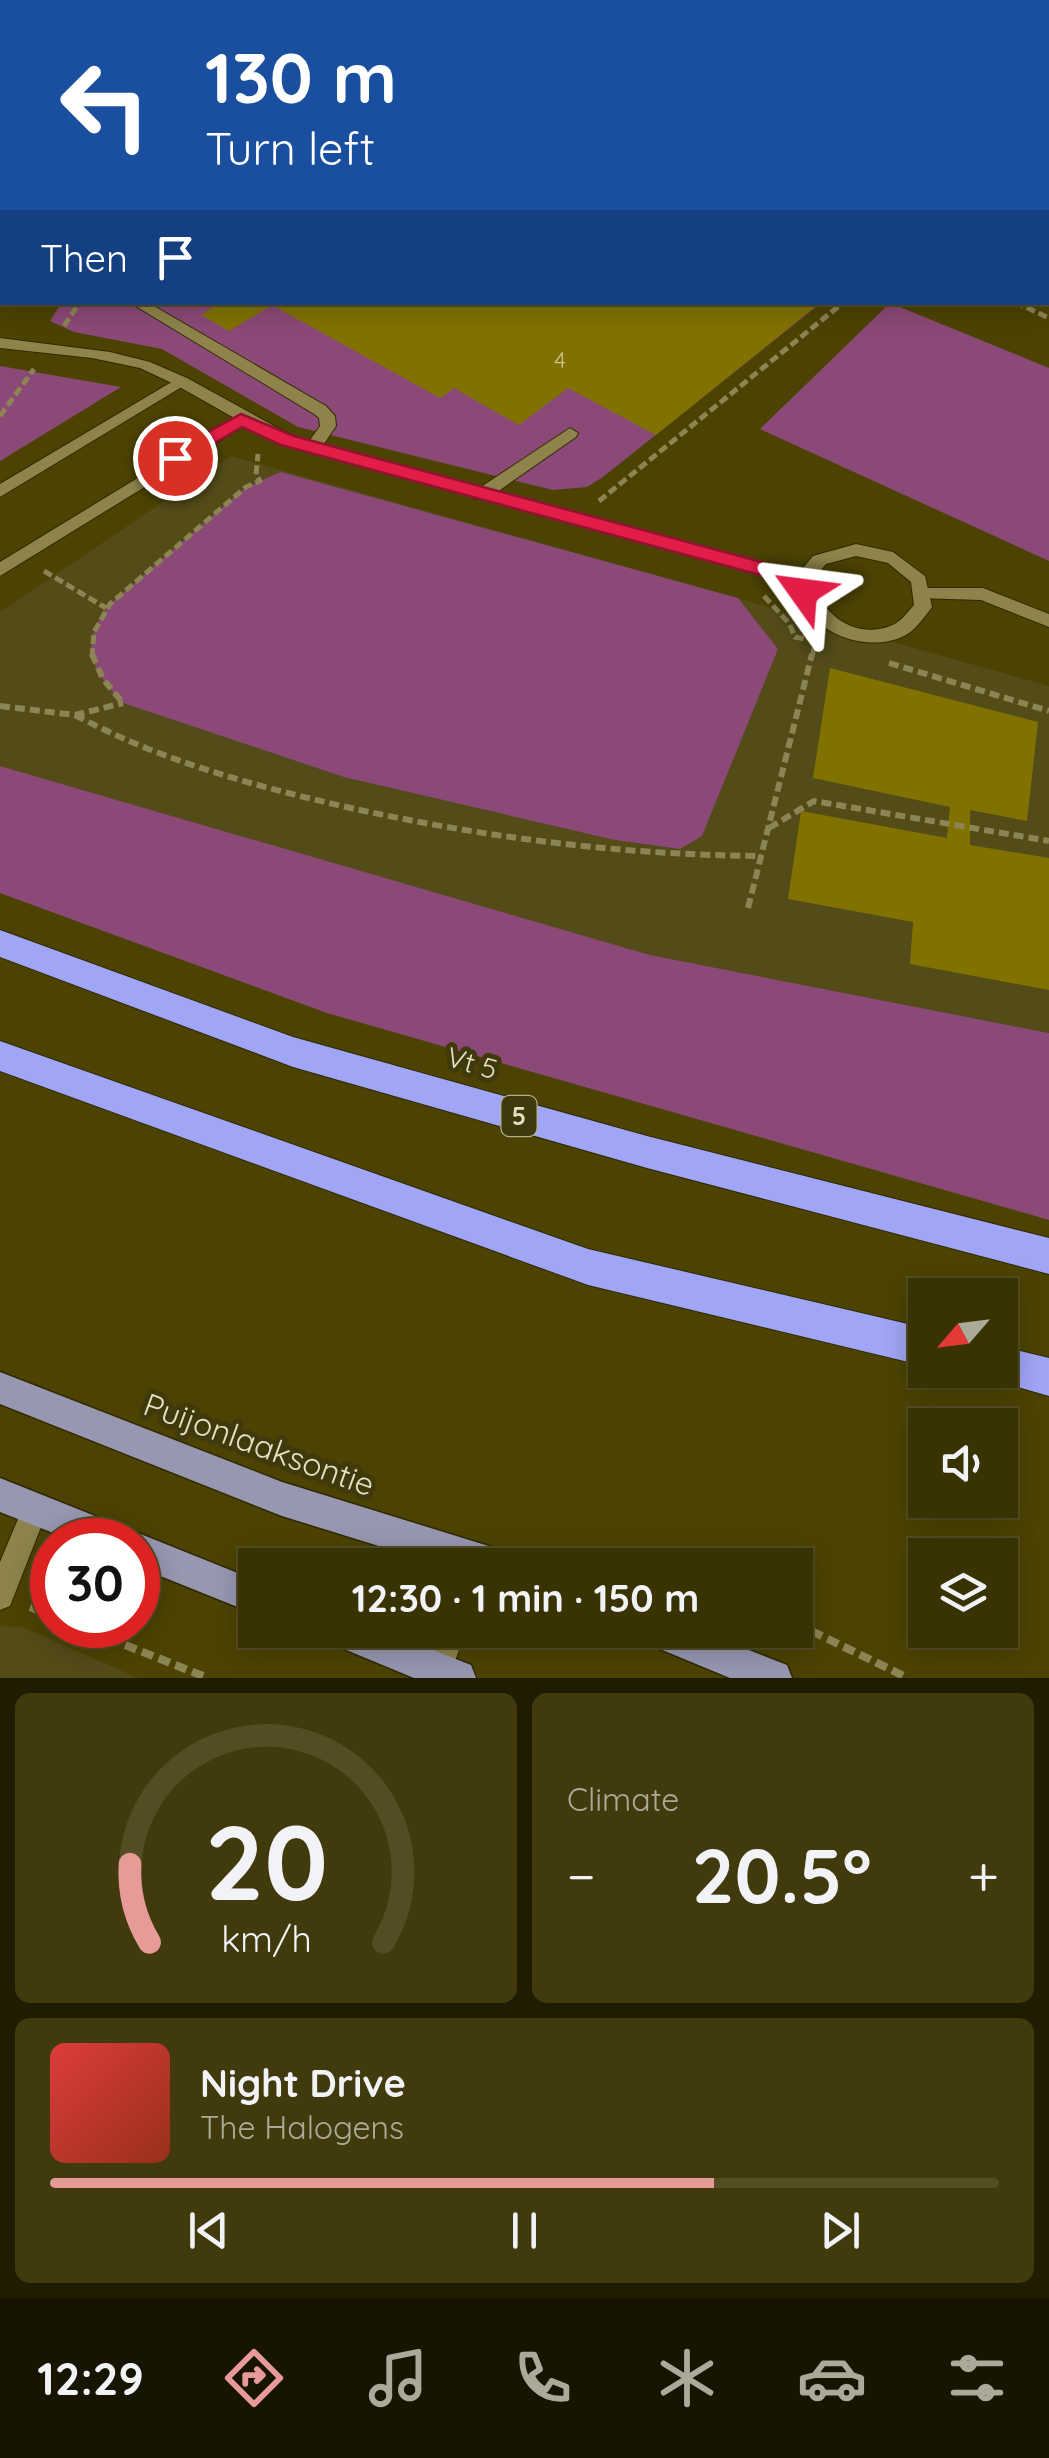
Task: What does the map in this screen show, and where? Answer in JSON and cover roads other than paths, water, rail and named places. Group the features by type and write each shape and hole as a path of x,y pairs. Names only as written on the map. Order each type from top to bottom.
{"highway":[{"name":"Vt 5","path":"0,943 293,1052 647,1152 1049,1256"},
{"path":"0,1056 588,1268 908,1343"},
{"path":"1018,1369 1049,1376"}],"main road":[{"name":"Puijonlaaksontie","path":"0,1388 282,1499 437,1548"},
{"path":"0,1495 58,1518"},
{"path":"160,1559 238,1590"},
{"path":"380,1648 443,1675"},
{"path":"700,1648 774,1678"}],"street":[{"path":"141,305 320,410 328,426 313,447"},
{"path":"0,343 125,359 180,382 241,420 313,447 803,580"},
{"path":"0,491 180,382"},
{"path":"0,570 241,420"},
{"path":"481,495 570,434"},
{"path":"856,550 893,558 908,568 924,594 917,619 889,634 851,633 832,626 808,606 803,580 809,568 822,558 856,550"},
{"path":"924,594 983,594 1049,622"},
{"path":"0,1596 35,1509"},
{"path":"443,1675 448,1648"}]}
